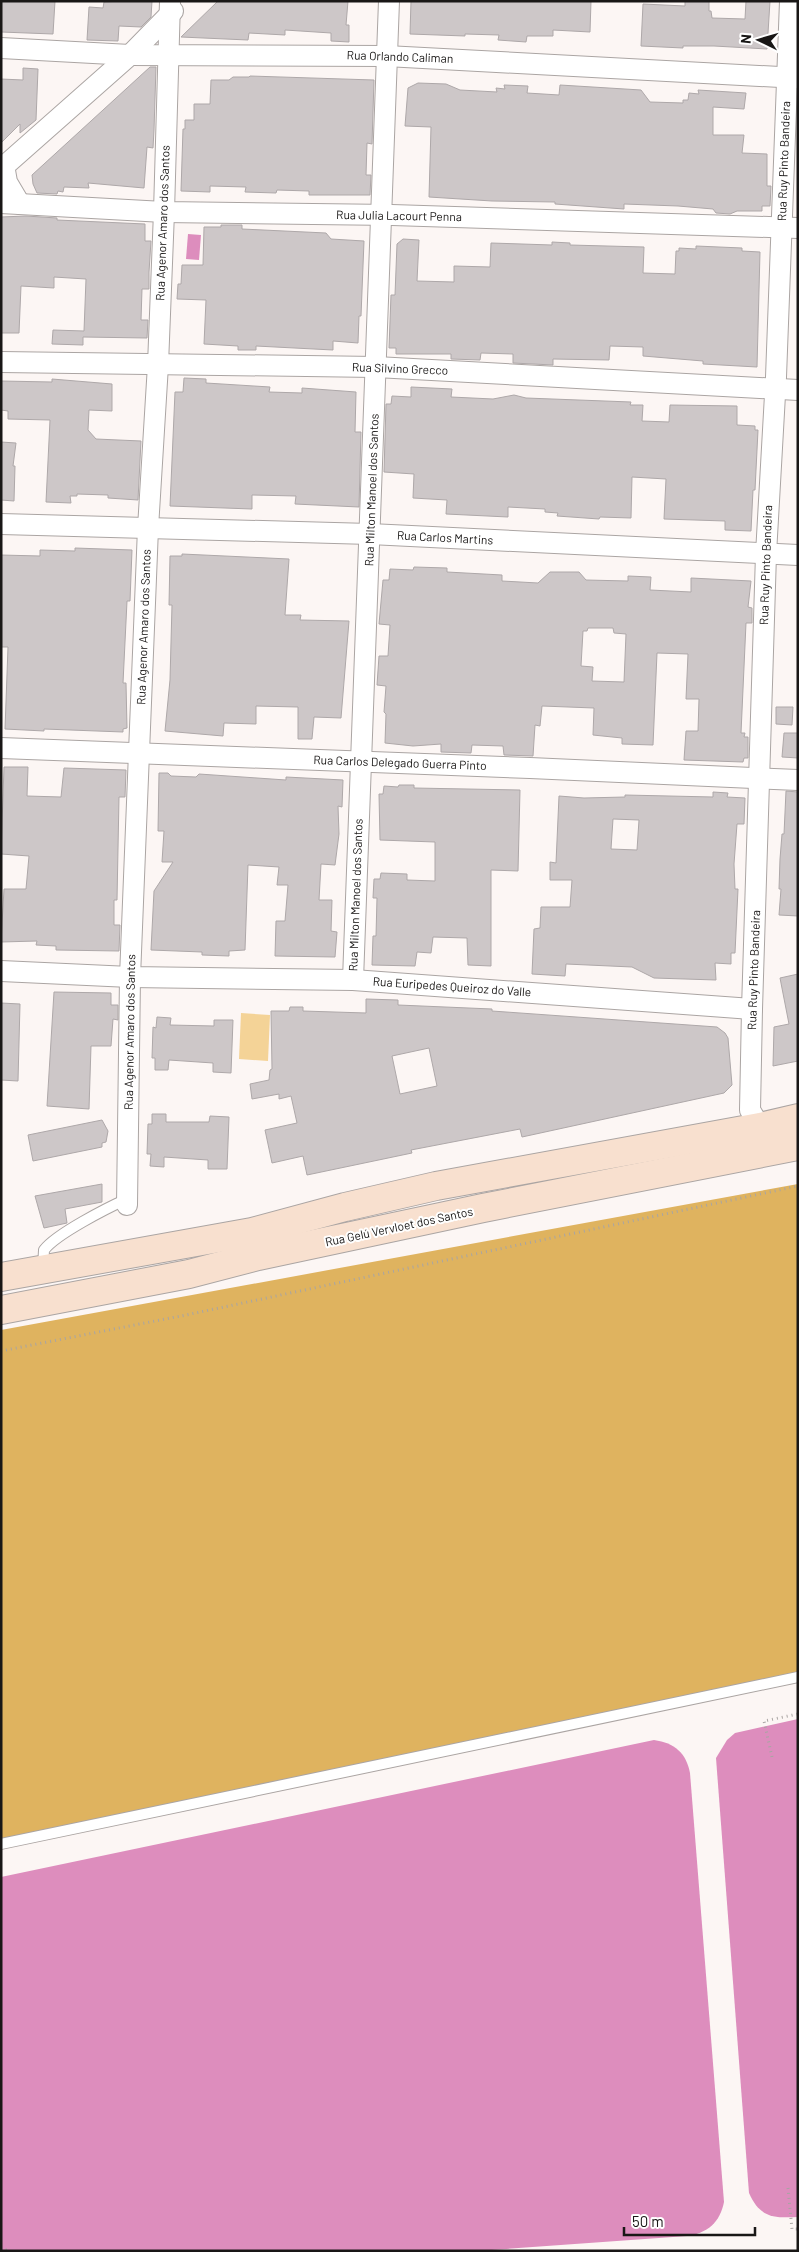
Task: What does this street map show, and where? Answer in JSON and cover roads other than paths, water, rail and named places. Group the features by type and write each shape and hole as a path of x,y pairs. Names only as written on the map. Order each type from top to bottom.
{"main road":[{"path":"1,1277 252,1232 344,1207 436,1186 760,1127 798,1118"},
{"name":"Rua Gelú Vervloet dos Santos","path":"1,1310 190,1274 258,1256 483,1208 798,1146"}],"street":[{"name":"Rua Milton Manoel dos Santos","path":"353,980 389,1"},
{"name":"Rua Ruy Pinto Bandeira","path":"760,1127 750,1110 752,1009 766,554 775,389 790,228 792,78 790,1"},
{"name":"Rua Agenor Amaro dos Santos","path":"127,1202 130,977 138,753 148,528 158,365 164,212 167,54 174,6"},
{"path":"10,204 3,167 130,55 174,6"},
{"name":"Rua Orlando Caliman","path":"1,48 130,55 386,56 792,78"},
{"name":"Rua Julia Lacourt Penna","path":"10,204 164,212 381,215 790,228"},
{"name":"Rua Silvino Grecco","path":"1,362 376,367 798,390"},
{"name":"Rua Carlos Martins","path":"1,524 370,534 798,555"},
{"name":"Rua Carlos Delegado Guerra Pinto","path":"1,748 798,780"},
{"name":"Rua Euripedes Queiroz do Valle","path":"1,972 130,977 353,980 752,1009"}],"lane":[{"path":"43,1269 44,1250 54,1241 93,1217 127,1202"},
{"path":"1,1844 798,1677"}]}
